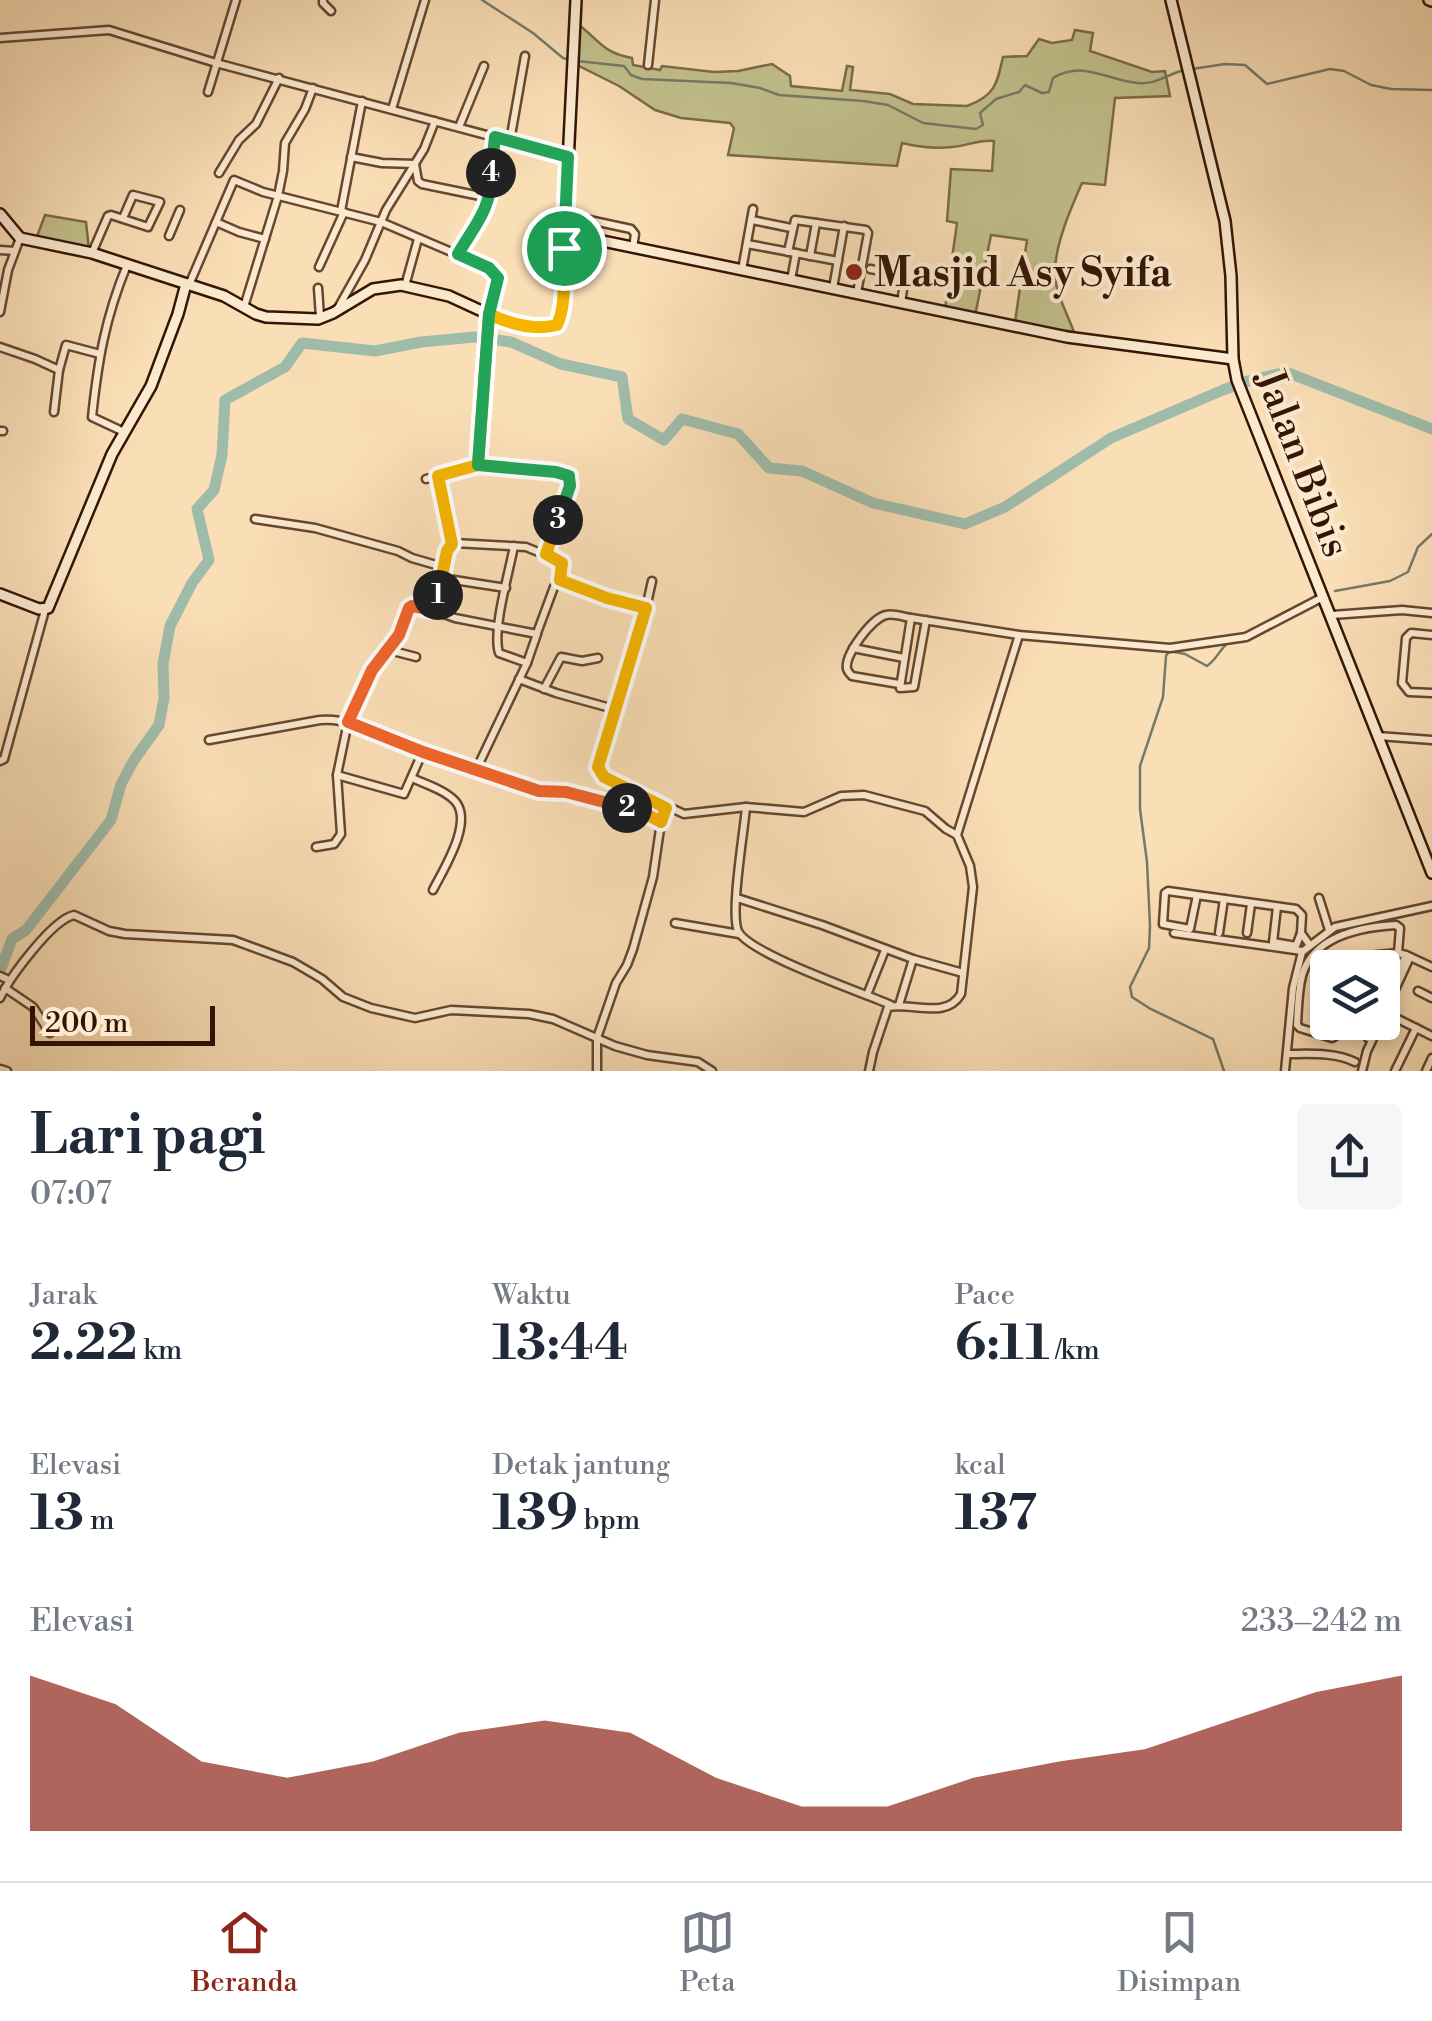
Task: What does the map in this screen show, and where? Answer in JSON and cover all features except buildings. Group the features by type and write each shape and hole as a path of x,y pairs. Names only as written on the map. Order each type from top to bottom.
{"street":[{"path":"208,92 236,0"},
{"path":"323,0 330,10"},
{"path":"392,109 424,0"},
{"path":"0,214 20,238 92,253 224,296 266,317 320,319 373,289 390,285 455,298 504,321 534,328 557,325 562,306 576,0"},
{"path":"648,65 655,0"},
{"name":"Jalan Bibis","path":"1171,0 1228,236 1233,359 1240,387 1432,874"},
{"path":"0,38 108,30 568,157"},
{"path":"510,141 525,56"},
{"path":"460,127 484,66"},
{"path":"219,173 239,140 256,124 279,78"},
{"path":"244,307 278,196 285,143 306,109 313,88"},
{"path":"319,267 342,211 362,101"},
{"path":"337,311 435,121"},
{"path":"458,254 490,198 495,137"},
{"path":"352,157 414,164"},
{"path":"414,164 422,184 490,198"},
{"path":"0,760 4,759 11,739 45,610 112,454 151,386 188,285 234,180 278,196 380,222 495,273 498,283 489,314 478,465"},
{"path":"92,253 108,216 148,227 163,202 132,195 123,218"},
{"path":"742,270 753,209"},
{"path":"169,236 180,210"},
{"path":"566,215 631,228 635,234 632,248"},
{"path":"752,220 792,228"},
{"path":"791,280 794,220 844,226 868,231 858,293"},
{"path":"216,222 265,239"},
{"path":"810,256 816,222"},
{"path":"834,288 844,226"},
{"path":"564,233 1067,337 1233,359"},
{"path":"0,312 8,270 20,238"},
{"path":"406,286 418,238"},
{"path":"747,244 838,261"},
{"path":"0,250 15,250"},
{"path":"124,432 92,417 111,306 127,265"},
{"path":"870,268 944,282"},
{"path":"901,303 905,276"},
{"path":"318,288 320,319"},
{"path":"178,314 189,296 200,289"},
{"path":"54,412 66,345 100,354"},
{"path":"0,347 59,370"},
{"path":"426,479 478,465 569,476 570,486 546,554"},
{"path":"433,610 452,544 438,476"},
{"path":"255,519 321,530 444,567"},
{"path":"452,544 530,548 562,563 560,580 555,584 537,639 476,770"},
{"path":"514,546 498,626 498,652 527,663"},
{"path":"442,578 506,588"},
{"path":"560,580 646,608"},
{"path":"652,581 598,760 600,772 609,780 666,808 691,815 746,807 804,812 841,796 864,795 925,810 958,835"},
{"path":"0,594 45,610"},
{"path":"926,620 914,687 901,688 899,684 850,674 847,667 853,648 881,616 891,614 1019,635 1170,648 1246,636 1324,597"},
{"path":"316,847 334,844 342,834 337,776 348,722 367,678 399,635 410,607 536,633"},
{"path":"1332,616 1431,610"},
{"path":"899,684 912,618"},
{"path":"1432,634 1412,634 1406,638 1402,683 1410,692 1432,692"},
{"path":"746,807 736,920 740,934 749,943 896,1006 953,1005 961,994 973,887 958,835 1019,635"},
{"path":"853,648 904,658"},
{"path":"389,650 416,656"},
{"path":"544,690 561,656 582,661 598,658"},
{"path":"519,679 614,709"},
{"path":"209,740 326,719 348,722 539,791 566,792 614,804 661,822"},
{"path":"1378,736 1432,740"},
{"path":"337,776 402,794 423,752"},
{"path":"412,778 454,800 461,815 458,838 433,890"},
{"path":"597,1071 597,1038 616,983 633,949 666,808"},
{"path":"1197,896 1191,928 1163,924 1166,892 1276,906 1300,911 1301,933 1296,946 1273,942 1276,906"},
{"path":"736,898 912,959 963,972"},
{"path":"1319,898 1328,930"},
{"path":"1219,933 1224,900"},
{"path":"1247,933 1251,904"},
{"path":"1286,1071 1293,988 1302,952 1309,944 1328,930 1432,906"},
{"path":"0,998 7,984 60,922 74,915 109,932 234,940 293,962 356,1004 402,1016 415,1018 451,1010 529,1014 648,1055 698,1062 712,1071"},
{"path":"675,923 740,934"},
{"path":"1319,950 1324,944 1358,930 1396,925 1405,955 1400,968"},
{"path":"1174,933 1302,952"},
{"path":"1301,933 1309,944"},
{"path":"867,995 885,950"},
{"path":"1400,955 1432,966"},
{"path":"869,1071 886,1010 896,1006 912,959"},
{"path":"1310,961 1302,974 1297,1025 1310,1030"},
{"path":"0,976 33,1007 50,1033"},
{"path":"1418,991 1432,998"},
{"path":"1400,1023 1431,1033"},
{"path":"1395,1071 1416,1028"},
{"path":"1362,1071 1369,1040"},
{"path":"1288,1054 1326,1054 1355,1062"},
{"path":"1426,1071 1432,1058"},
{"path":"0,1070 8,1071"}],"shaded area":[{"path":"579,25 608,50 632,58 633,65 714,72 772,64 790,76 791,86 842,91 847,66 853,67 850,90 890,94 913,104 967,106 984,98 993,88 1003,57 1027,56 1039,39 1052,43 1072,40 1075,30 1093,33 1090,51 1152,72 1165,71 1170,96 1115,98 1105,185 1082,183 1056,259 1057,285 1074,332 1015,322 1027,240 991,235 975,316 945,309 957,223 947,221 951,169 992,171 994,141 939,148 902,143 897,166 728,155 734,128 730,123 681,118 655,110 577,65"},
{"path":"45,215 86,222 89,249 36,239"}],"waterway":[{"path":"482,0 571,60"},
{"path":"577,61 624,66 631,75 642,79 731,83 779,95 888,105 923,123 976,129 983,125 980,113 996,99 1019,92 1025,85 1049,92 1053,78 1064,73 1085,71 1144,83 1184,70"},
{"path":"1192,69 1245,65 1267,84 1330,69 1344,71 1371,85 1432,90"},
{"path":"0,971 12,939 26,930 111,820 121,784 159,725 170,626 209,560 197,509 214,490 222,455 225,400 285,367 302,343 375,351 475,337 511,342 561,364 622,377 628,419 664,440 682,419 738,434 769,468 802,471 873,503 965,524 1005,507 1111,438 1223,390 1286,372 1432,429"},
{"path":"1335,591 1390,581 1408,572 1418,547 1432,534"},
{"path":"1224,1071 1213,1039 1149,1008 1132,997 1130,987 1149,948 1140,766 1163,697 1166,656 1169,651 1185,654 1207,666 1229,642"}],"place":[{"name":"Masjid Asy Syifa","path":"854,272"}],"route":[{"path":"564,248 562,306 557,325 534,328 489,314 481,420 478,465 438,476 452,544 436,603 433,610 409,608 399,635 372,670 348,722 539,791 566,792 614,804 661,822 666,808 604,777 598,764 646,608 560,580 562,563 546,554 570,486 569,476 478,465 489,314 498,278 489,268 458,254 489,201 495,137 568,157 564,248"}]}
